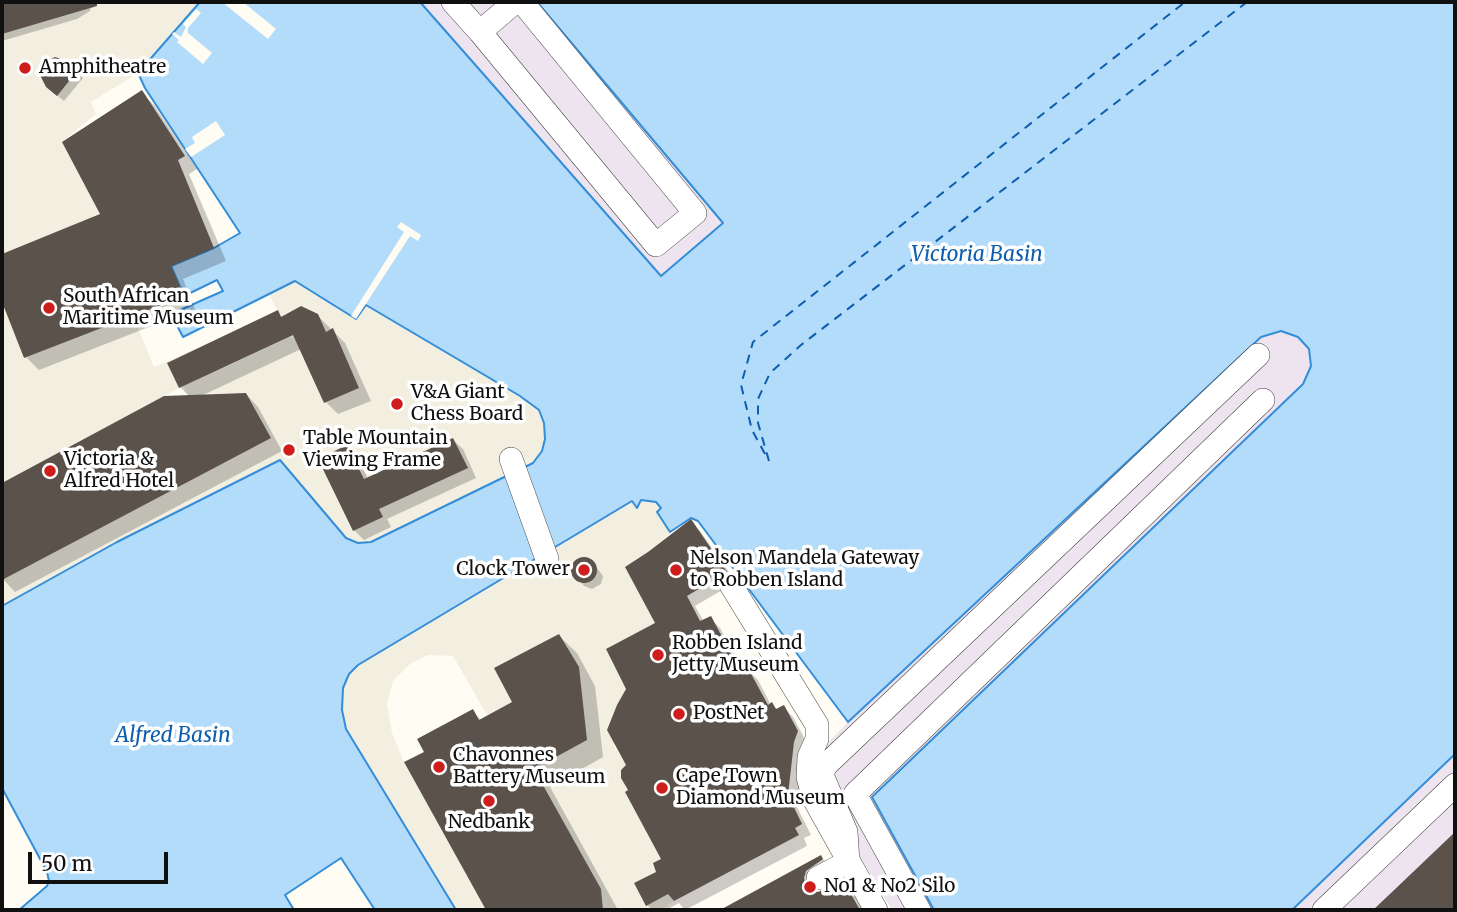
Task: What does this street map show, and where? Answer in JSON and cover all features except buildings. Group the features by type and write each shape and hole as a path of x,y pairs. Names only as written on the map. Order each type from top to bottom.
{"street":[{"path":"453,2 656,245 695,213 522,2"},
{"path":"480,32 515,2"},
{"path":"848,862 846,832 822,775 825,766 1258,355"},
{"path":"919,910 855,793 1263,400"},
{"path":"511,459 547,559"},
{"path":"731,585 817,725 817,739 809,757 808,777 814,799 876,910"},
{"path":"1324,910 1455,785"},
{"path":"818,878 848,862"}],"shaded area":[{"path":"85,2 200,2 138,73 91,102 96,114 62,142 100,213 92,217 154,367 211,342 224,368 289,337 303,342 324,403 359,388 333,329 326,332 318,314 301,306 281,317 269,294 295,281 356,319 366,305 520,396 539,410 544,423 545,439 542,451 533,463 371,542 358,543 346,538 280,460 117,542 2,606 2,580 271,438 246,393 207,394 192,402 183,386 2,483 2,302 24,358 112,323 73,226 2,254 2,34 71,14","holes":["453,438 468,467 380,472","348,445 382,517 353,531 318,459"]},
{"path":"420,2 537,2 724,223 661,276"},
{"path":"1281,331 1298,337 1309,349 1311,366 1303,384 872,796 934,910 892,910 850,840 814,757 848,722 1261,337"},
{"path":"632,500 638,508 640,500 657,502 662,508 657,512 671,533 625,567 655,623 606,649 627,690 612,716 615,748 627,764 620,775 661,859 656,872 635,883 668,894 674,901 660,910 603,910 601,889 534,769 587,740 579,668 487,715 453,656 428,655 410,664 393,681 387,704 392,733 404,762 486,910 456,910 346,729 342,710 343,688 349,674 358,665"},
{"path":"1455,754 1455,910 1292,910"}],"water":[{"name":"Victoria Basin","path":"200,2 420,2 661,276 723,223 537,2 1455,2 1455,754 1292,910 934,910 872,797 1303,384 1311,366 1309,349 1298,337 1281,331 1261,337 848,722 698,521 691,518 670,532 657,512 661,508 656,502 641,500 637,508 632,501 358,665 349,674 343,688 342,710 346,729 456,910 375,910 341,858 285,895 294,910 19,910 47,886 49,881 47,872 2,788 2,606 117,542 280,460 346,538 358,543 371,542 533,463 542,451 545,439 544,423 539,410 520,396 366,305 356,319 295,281 183,337 171,314 223,291 217,280 184,296 171,266 214,248 240,233 145,88 138,73"}],"pier":[{"path":"222,2 243,2 276,29 268,39"},
{"path":"196,9 201,13 188,28 188,33 212,53 203,64 177,42 179,40 172,34 174,32 181,37 186,27 183,24"},
{"path":"216,121 225,135 191,157 185,149 195,143 192,137"},
{"path":"401,222 421,235 418,241 410,236 356,319 351,316 404,232 397,227"}],"ferry route":[{"path":"765,454 752,430 741,385 753,342 1185,2"},
{"path":"769,461 758,423 758,399 770,373 801,345 1247,2"}],"place":[{"name":"Amphitheatre","path":"25,68"},
{"name":"South African Maritime Museum","path":"49,308"},
{"name":"V&A Giant Chess Board","path":"397,404"},
{"name":"Table Mountain Viewing Frame","path":"289,450"},
{"name":"Victoria & Alfred Hotel","path":"50,471"},
{"name":"Clock Tower","path":"584,570"},
{"name":"Nelson Mandela Gateway to Robben Island","path":"676,570"},
{"name":"Robben Island Jetty Museum","path":"658,655"},
{"name":"PostNet","path":"679,714"},
{"name":"Chavonnes Battery Museum","path":"439,767"},
{"name":"Cape Town Diamond Museum","path":"662,788"},
{"name":"Nedbank","path":"489,801"},
{"name":"No1 & No2 Silo","path":"810,887"}],"water label":[{"name":"Alfred Basin","path":"173,736"}]}
